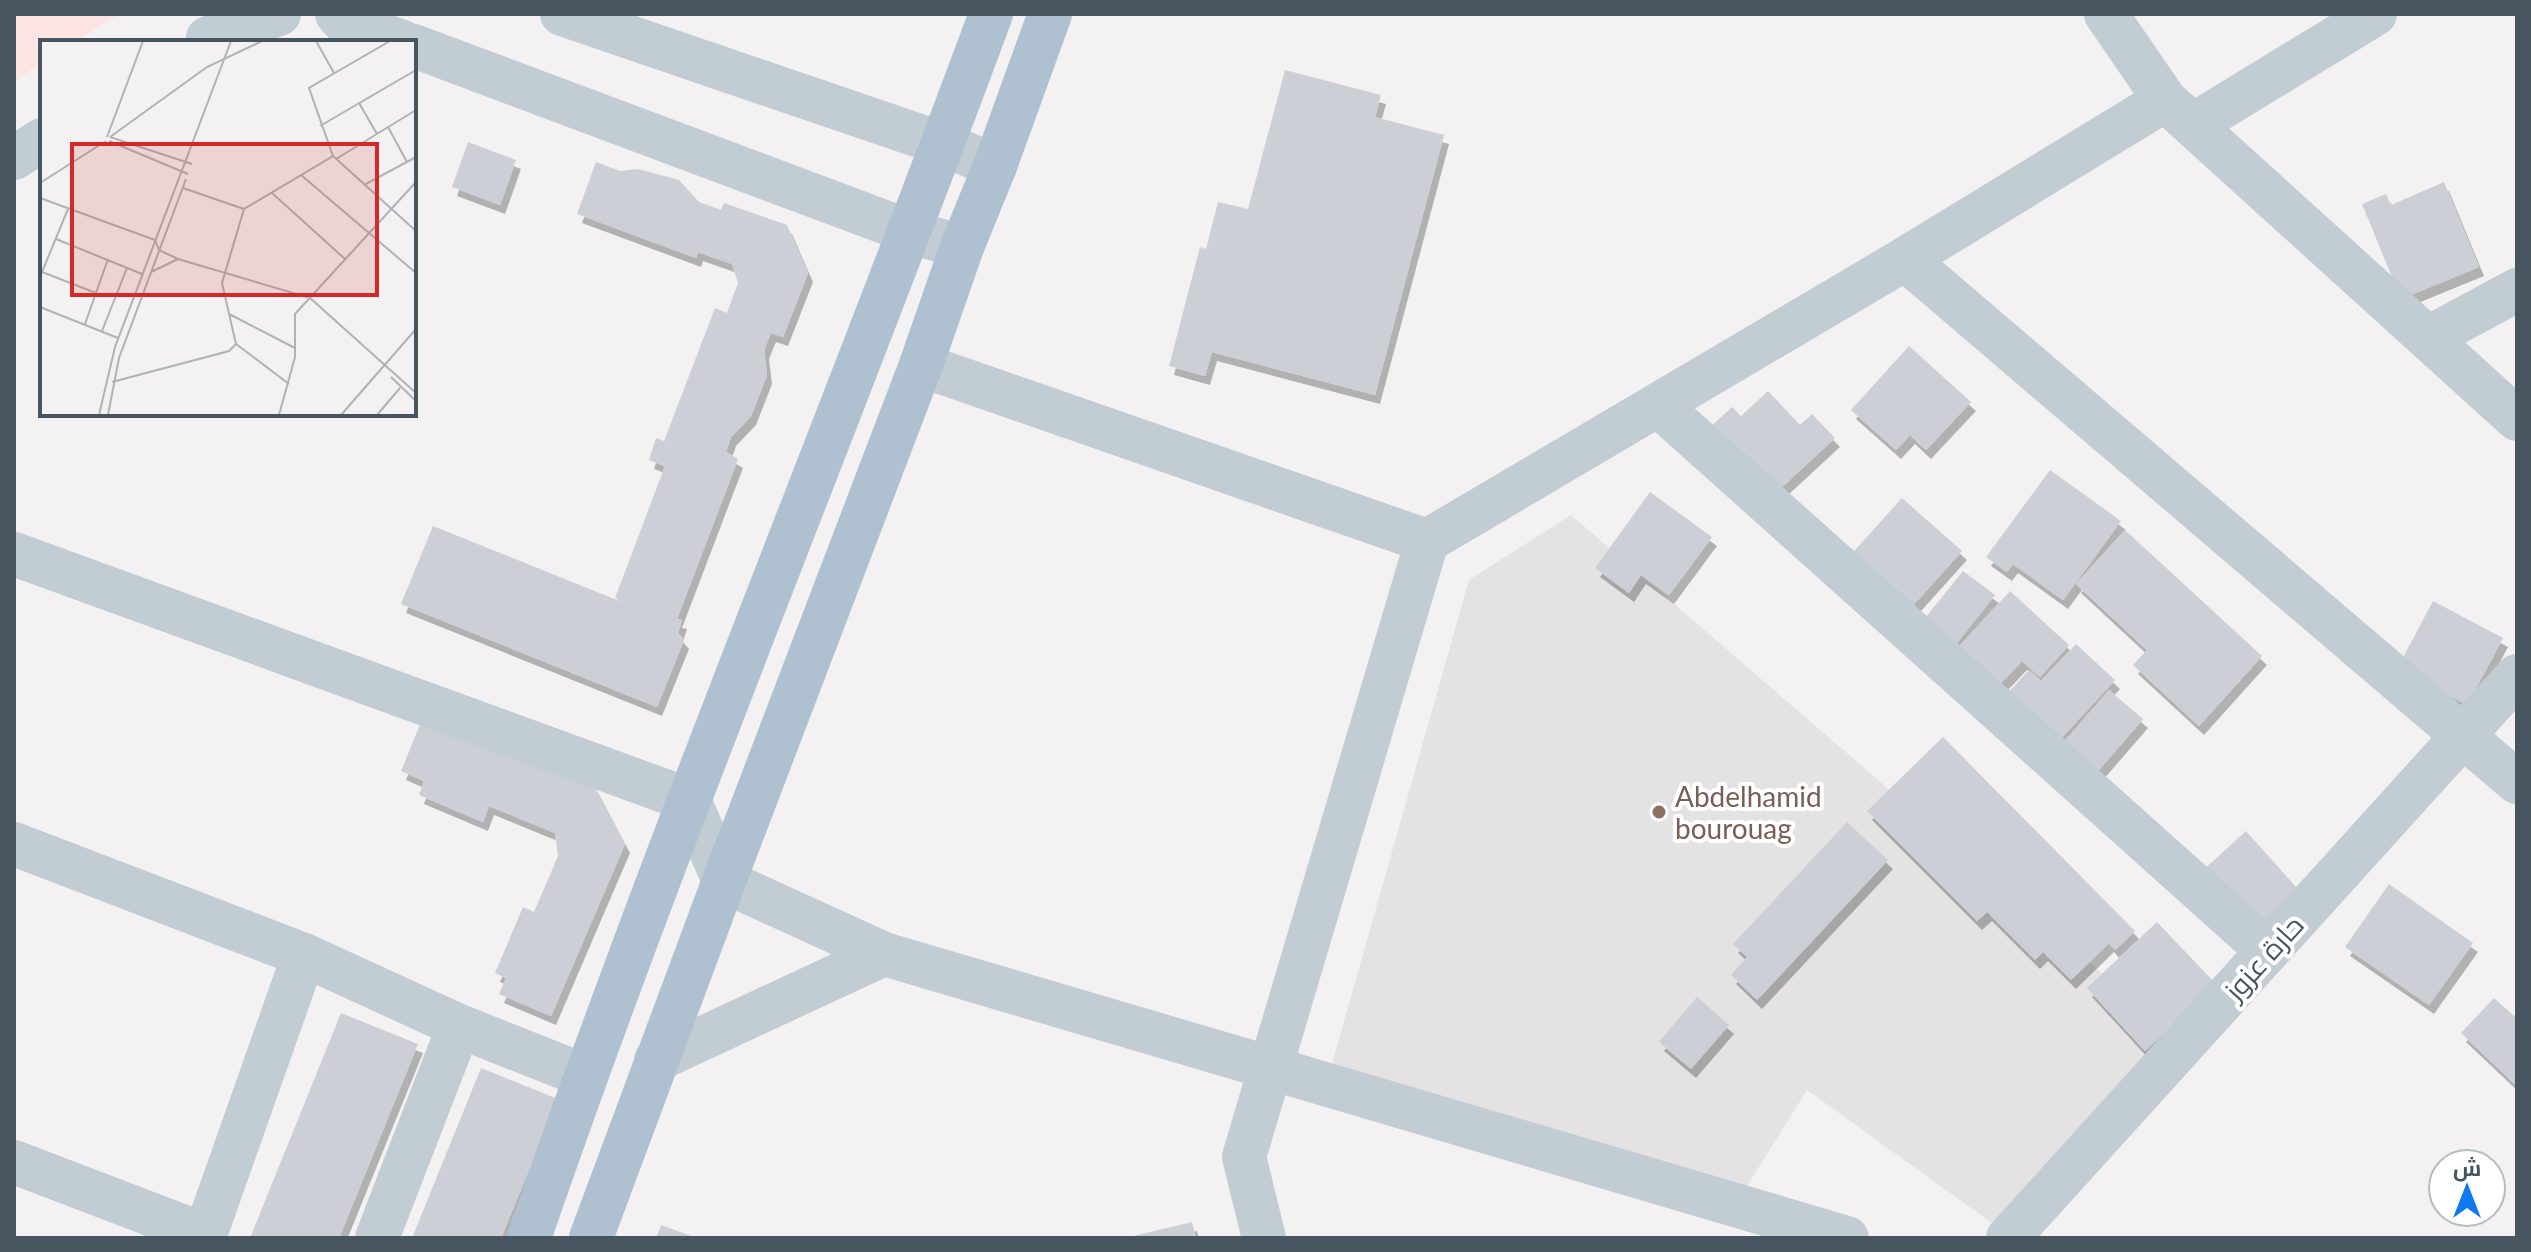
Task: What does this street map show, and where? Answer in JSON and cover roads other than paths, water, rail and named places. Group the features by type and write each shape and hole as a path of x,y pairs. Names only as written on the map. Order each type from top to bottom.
{"main road":[{"path":"529,1238 585,1076 689,800 911,232 991,14"},
{"path":"591,1238 921,365 1050,14"}],"street":[{"path":"215,31 279,14"},
{"path":"562,14 943,144 995,166"},
{"path":"2106,14 2179,113 2517,419"},
{"path":"1264,1238 1244,1157 1427,541 1905,259 2179,113 2375,14"},
{"path":"331,16 397,40"},
{"path":"416,47 911,232 962,247"},
{"path":"14,158 40,141"},
{"path":"1905,259 2517,782"},
{"path":"2428,338 2517,290"},
{"path":"921,365 1427,541"},
{"path":"1658,405 2268,951"},
{"path":"14,554 689,800 724,881 884,954 1847,1238"},
{"name":"حارة عزوز","path":"2008,1238 2517,676"},
{"path":"14,844 304,955 459,1026 585,1076"},
{"path":"656,1060 884,954"},
{"path":"14,1162 204,1236 304,955"},
{"path":"377,1238 459,1026"}],"place":[{"name":"Abdelhamid bourouag","path":"1659,812"}]}
